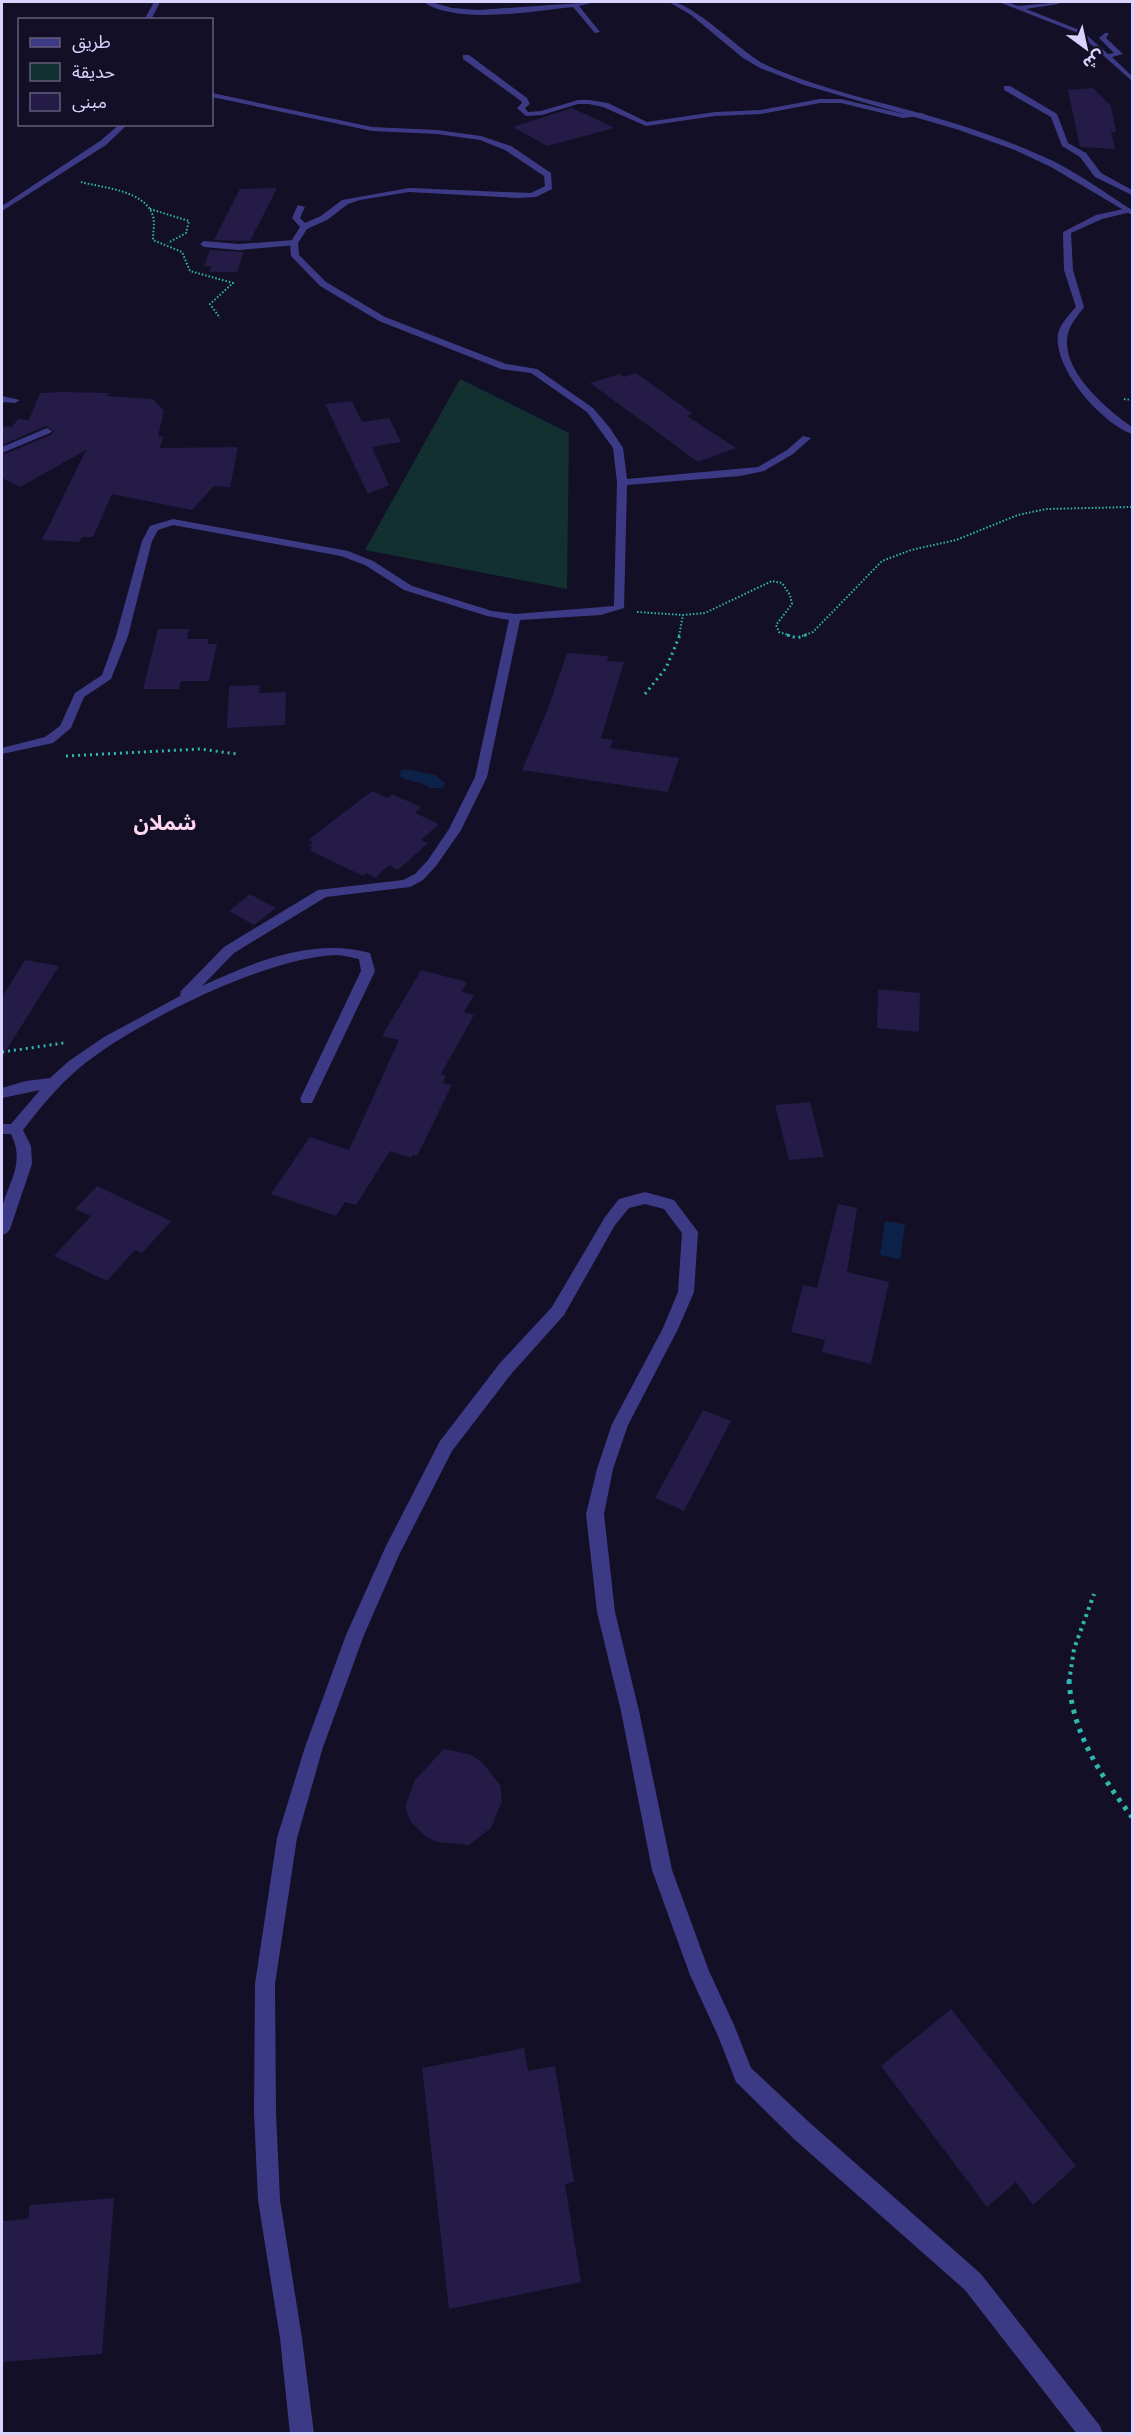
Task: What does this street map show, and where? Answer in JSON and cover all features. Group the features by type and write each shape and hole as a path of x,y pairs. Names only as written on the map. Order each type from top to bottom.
{"street":[{"path":"148,18 157,2"},
{"path":"426,2 451,10 486,12 592,2"},
{"path":"672,2 693,14 746,56 763,66 807,83 922,115 1029,153 1071,175 1130,212"},
{"path":"1002,2 1080,32 1132,80"},
{"path":"1017,8 1058,2"},
{"path":"575,5 597,32"},
{"path":"1106,56 1119,54 1102,38 1107,34"},
{"path":"466,57 524,100 526,104 521,108 526,114 542,113 578,102 589,102 605,105 646,124 841,101 903,116 922,115"},
{"path":"1007,88 1054,116 1065,144 1083,155 1098,175 1132,193"},
{"path":"2,751 49,740 65,728 79,695 107,676 122,636 147,541 154,528 173,522 344,553 369,563 408,588 491,614 515,617 601,612 619,608 622,482 618,448 608,430 590,410 534,371 504,367 382,320 323,284 296,256 294,243 304,226 324,218 345,202 409,190 518,196 542,192 549,187 550,180 537,166 508,148 481,138 446,133 360,128 213,95"},
{"path":"2,209 103,143 123,126"},
{"path":"301,207 296,218 304,226"},
{"path":"1130,212 1099,217 1067,232 1065,253 1070,282 1080,307 1063,330 1062,342 1077,380 1091,399 1132,432"},
{"path":"204,244 239,247 294,243"},
{"path":"2,399 15,400"},
{"path":"2,450 47,431"},
{"path":"622,482 740,473 761,469 790,452 806,438"},
{"path":"181,999 229,950 323,893 406,884 419,877 432,863 455,830 481,777 515,617"},
{"path":"2,1228 25,1164 24,1146 8,1129 84,1057 181,999 278,961 312,952 354,951 366,956 368,971 307,1099"},
{"path":"2,1093 26,1086 55,1083"},
{"path":"302,2433 291,2338 269,2200 265,2114 265,1984 287,1838 314,1747 355,1635 392,1551 446,1446 506,1368 558,1311 610,1221 624,1203 645,1198 669,1204 690,1232 687,1292 620,1424 605,1469 595,1514 606,1612 630,1711 662,1870 700,1975 727,2032 743,2075 802,2131 973,2282 1092,2433"}],"path":[{"path":"57,173 73,180 125,193 149,209 189,221 190,228 187,234 166,244"},
{"path":"149,209 153,216 153,240 182,252 190,271 201,276 226,280 233,284 210,304 220,318"},
{"path":"619,608 640,613 683,615 705,613 772,581 782,584 792,604 777,625 779,632 797,639 813,632 882,561 911,550 956,540 1018,514 1046,509 1132,507"},
{"path":"645,694 659,681 681,631 683,615"},
{"path":"27,746 41,758 190,749 237,754"},
{"path":"2,1052 63,1042 75,1043 84,1057"},
{"path":"1094,1594 1080,1625 1069,1681 1077,1723 1091,1759 1132,1817"}],"green space":[{"path":"460,379 569,433 567,589 365,550"}],"water":[{"path":"405,769 435,775 445,783 443,788 429,788 400,776 401,771"},
{"path":"885,1221 905,1224 900,1259 880,1255"}],"building":[{"path":"1093,88 1111,106 1116,132 1111,132 1115,149 1080,147 1068,90"},
{"path":"572,108 615,128 547,146 513,127"},
{"path":"277,188 250,241 214,240 240,189"},
{"path":"210,250 244,252 237,272 209,272 212,266 204,266"},
{"path":"636,373 693,414 687,416 736,448 698,462 590,383 620,374 624,377"},
{"path":"40,393 109,393 107,396 153,399 164,411 158,436 164,437 159,448 238,447 230,487 214,486 192,510 112,494 93,537 82,537 79,542 42,540 86,450 20,487 2,478 2,455 51,435 54,431 46,426 2,445 2,426 12,427 18,419 29,420"},
{"path":"352,401 362,422 389,418 401,442 372,447 389,485 368,494 325,404"},
{"path":"158,629 189,629 187,639 209,639 208,644 217,644 209,681 181,681 179,689 143,689"},
{"path":"567,653 608,656 607,661 624,662 601,738 613,740 610,748 679,758 668,792 522,770 549,706"},
{"path":"260,685 259,693 286,692 285,725 227,728 229,686"},
{"path":"372,791 388,798 392,794 421,807 415,813 439,824 421,840 428,843 398,870 389,865 375,878 366,873 363,876 309,850 313,847 309,845 313,842 308,840"},
{"path":"250,894 276,908 254,925 229,911"},
{"path":"25,960 59,966 2,1057 2,997"},
{"path":"421,970 467,982 461,992 474,995 464,1012 474,1015 441,1074 446,1076 443,1083 452,1085 417,1156 413,1155 411,1158 390,1151 356,1205 345,1202 336,1216 271,1194 310,1137 349,1150 399,1040 382,1036"},
{"path":"878,989 920,993 919,1032 877,1028"},
{"path":"810,1102 824,1157 789,1160 775,1105"},
{"path":"97,1186 171,1221 142,1253 135,1250 107,1281 54,1256 91,1216 75,1209"},
{"path":"838,1204 857,1208 847,1272 889,1282 871,1364 822,1352 825,1340 791,1332 803,1285 817,1288"},
{"path":"703,1410 731,1421 684,1511 655,1498"},
{"path":"444,1749 469,1754 482,1762 500,1785 502,1801 491,1828 469,1845 437,1842 426,1837 410,1821 405,1807 415,1780"},
{"path":"951,2009 1076,2166 1033,2205 1016,2182 987,2207 881,2066"},
{"path":"524,2048 528,2071 555,2066 574,2182 565,2184 581,2282 449,2309 422,2068"},
{"path":"114,2198 102,2354 2,2362 2,2221 28,2219 30,2205"}],"district":[{"name":"شملان","path":"165,823"}]}
